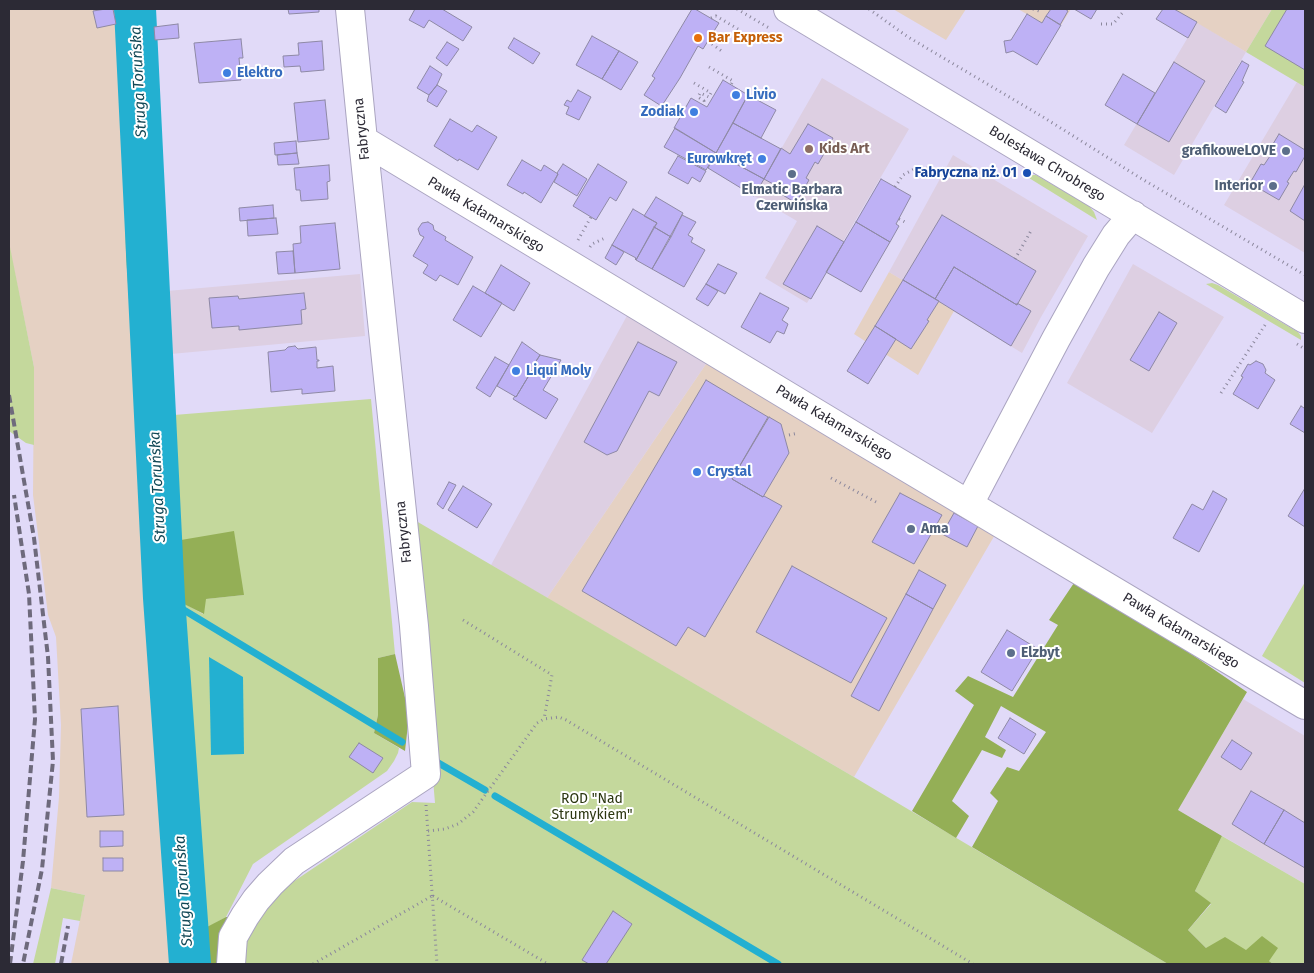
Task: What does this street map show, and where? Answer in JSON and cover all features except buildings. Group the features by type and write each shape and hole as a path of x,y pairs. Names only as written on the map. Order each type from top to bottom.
{"street":[{"name":"Fabryczna","path":"231,964 233,938 245,916 270,884 294,861 426,774 413,616 350,9"},
{"name":"Bolesława Chrobrego","path":"802,12 1133,216 1305,319"},
{"name":"Pawła Kałamarskiego","path":"363,140 1305,705"},
{"path":"969,504 1092,275 1116,235 1133,216"}],"path":[{"path":"869,9 908,37 1305,275"},
{"path":"1033,9 1042,12"},
{"path":"1101,24 1113,24 1124,11"},
{"path":"711,18 716,16 738,29"},
{"path":"708,41 723,52"},
{"path":"709,67 733,81 731,85"},
{"path":"694,83 710,93 709,98 700,93 698,97 704,101 703,105"},
{"path":"894,186 903,175 918,167 937,169"},
{"path":"576,242 591,216"},
{"path":"899,219 907,223"},
{"path":"1015,259 1032,229"},
{"path":"1222,393 1265,324"},
{"path":"831,478 876,502"},
{"path":"463,620 552,675 544,719"},
{"path":"438,964 428,831 445,829 458,824 473,812 537,723 550,717 559,717 973,964"},
{"path":"313,964 432,896"},
{"path":"432,896 548,964"}],"shaded area":[{"path":"9,9 120,9 126,255 152,646 177,964 71,964 85,895 51,888 59,797 61,725 56,637 48,615 33,495 34,367 9,245"},
{"path":"893,9 966,9 946,40"},
{"path":"1018,9 1071,9 1061,25 1046,16 1042,23"},
{"path":"1174,9 1272,9 1246,52"},
{"path":"1197,22 1246,52 1174,175 1124,145"},
{"path":"822,78 909,129 807,303 765,278 797,221 754,196"},
{"path":"1297,82 1305,87 1305,253 1224,205"},
{"path":"953,155 1088,236 1022,353 889,272"},
{"path":"1133,264 1224,317 1152,433 1067,383"},
{"path":"889,272 954,311 918,375 854,334"},
{"path":"360,274 365,336 171,354 167,291"},
{"path":"629,312 708,361 547,598 491,565"},
{"path":"708,361 996,533 854,777 547,598"},
{"path":"1243,699 1305,736 1305,884 1178,810"}],"green space":[{"path":"120,9 153,9 181,540 234,531 244,595 206,599 204,614 176,600 186,622 207,927 226,917 232,917 223,964 177,964 152,646 126,255"},
{"path":"1272,9 1305,9 1305,87 1246,52"},
{"path":"1032,175 1036,175 1089,206 1097,220 1029,178"},
{"path":"9,242 34,367 34,445 26,443 9,431"},
{"path":"1212,283 1298,332 1301,340 1206,284"},
{"path":"371,399 395,654 378,658 378,715 374,733 399,748 398,753 387,771 253,864 226,917 207,928 186,622 176,599 203,614 205,599 244,595 181,540 174,415"},
{"name":"ROD \"Nad Strumykiem\"","path":"411,518 854,777 1168,964 243,964 242,950 266,900 412,802 435,803"},
{"path":"1078,577 1247,692 1178,810 1222,836 1195,891 1211,903 1188,930 1206,948 1225,937 1246,950 1262,936 1278,948 1269,961 1273,964 1168,964 972,847 998,801 990,793 1007,767 1019,771 1046,732 1001,706 985,737 1006,750 1002,758 982,750 952,801 969,816 956,838 912,811 974,705 955,691 968,676 1013,697 1058,625 1049,620"},
{"path":"1305,582 1305,683 1262,656"},
{"path":"395,654 409,715 405,751 374,733 378,715 378,658"},
{"path":"1222,836 1305,884 1305,964 1273,964 1246,950 1206,948 1188,930 1211,904 1195,891"},
{"path":"51,888 85,895 80,921 63,918 55,964 33,964"}],"water":[{"path":"209,657 243,677 244,754 211,755"}],"waterway":[{"name":"Struga Toruńska","path":"135,9 164,598 190,964"},
{"path":"164,598 402,742"},
{"path":"435,761 485,790"},
{"path":"495,796 778,964"}],"railway":[{"path":"9,395 34,538 48,657 53,761 42,869 23,964"},
{"path":"10,964 23,861 35,719 29,594 14,495"},
{"path":"61,964 68,926"}],"place":[{"name":"Bar Express","path":"698,38"},
{"name":"Elektro","path":"227,73"},
{"name":"Livio","path":"736,95"},
{"name":"Zodiak","path":"694,112"},
{"name":"Kids Art","path":"809,149"},
{"name":"grafikoweLOVE","path":"1286,151"},
{"name":"Eurowkręt","path":"762,159"},
{"name":"Fabryczna nż. 01","path":"1027,173"},
{"name":"Elmatic Barbara Czerwińska","path":"792,174"},
{"name":"Interior","path":"1273,186"},
{"name":"Liqui Moly","path":"516,371"},
{"name":"Crystal","path":"697,472"},
{"name":"Ama","path":"911,529"},
{"name":"Elzbyt","path":"1011,653"}]}
